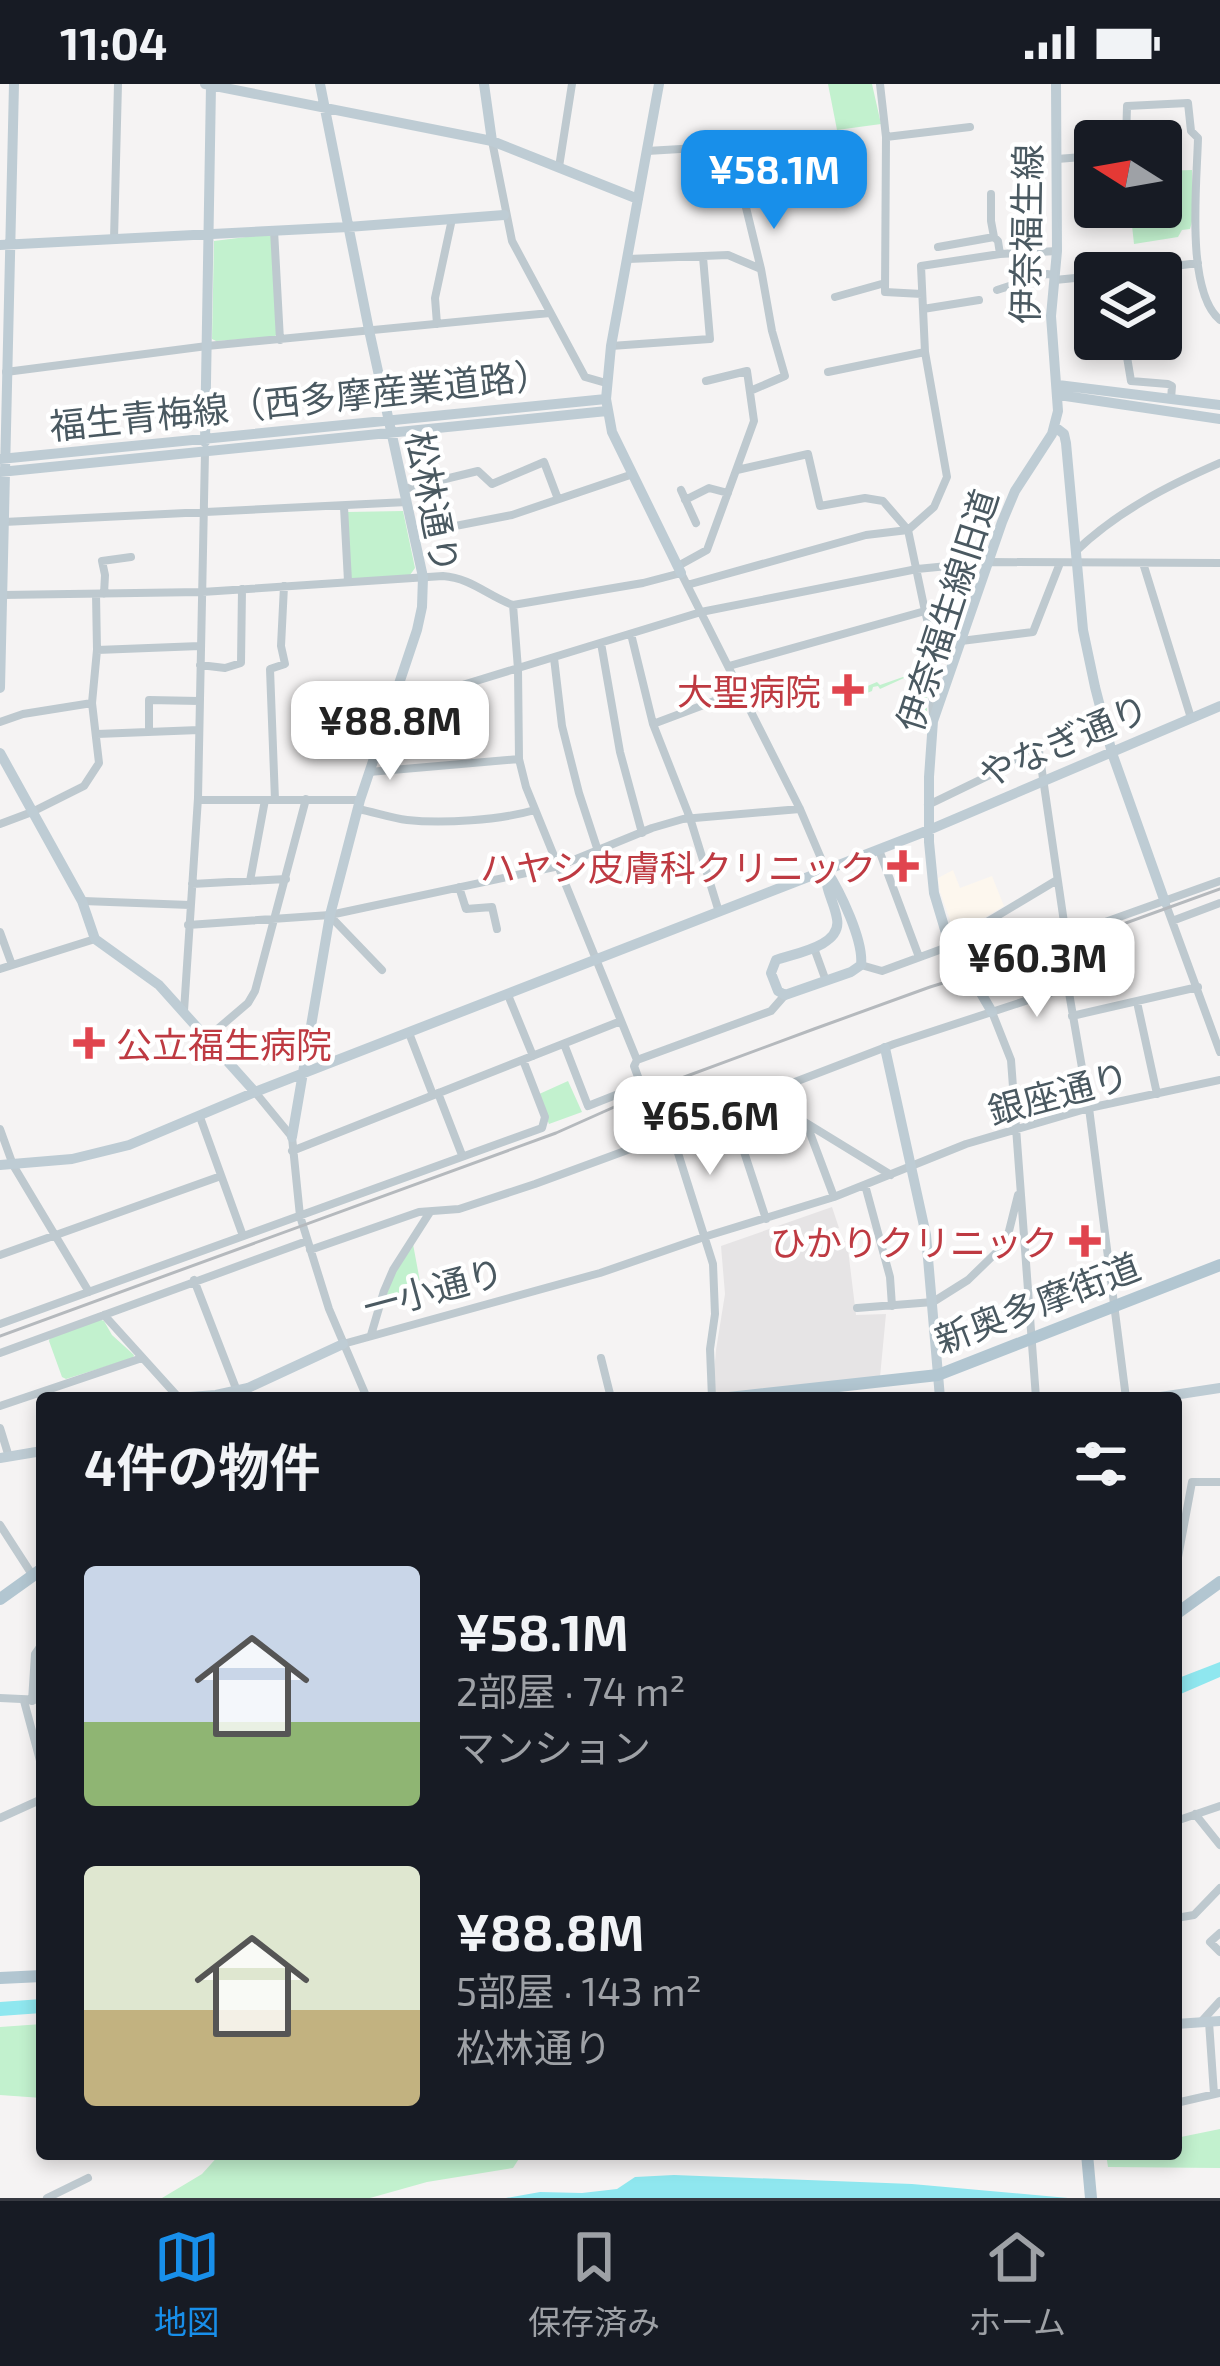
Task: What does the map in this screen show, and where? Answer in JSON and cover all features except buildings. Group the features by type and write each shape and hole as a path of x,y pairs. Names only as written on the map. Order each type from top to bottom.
{"main road":[{"name":"新奥多摩街道","path":"833,1392 938,1375 1220,1264"},
{"path":"0,1599 36,1573"},
{"path":"1182,1609 1220,1582"},
{"path":"0,1978 36,1976"},
{"path":"1087,2160 1091,2198"}],"street":[{"path":"0,688 5,245 14,84"},
{"path":"114,238 118,84"},
{"path":"184,1011 200,730 208,84 492,141 638,199"},
{"name":"松林通り","path":"292,1144 329,916 369,772 417,630 423,578 320,84"},
{"path":"484,84 504,215 517,252 586,377 605,383"},
{"path":"559,167 572,84"},
{"path":"659,84 605,383 612,432 835,883 862,951 861,965"},
{"path":"880,84 886,137 885,292 922,294"},
{"name":"伊奈福生線","path":"1056,84 1057,251 1051,332 1059,394"},
{"path":"1127,120 1127,106 1188,103 1190,130 1198,138 1197,213 1192,231 1208,305 1220,320"},
{"path":"886,137 970,127"},
{"path":"646,151 731,146 785,376 750,391"},
{"path":"1057,159 1074,158"},
{"path":"992,194 991,221 1000,254"},
{"path":"5,245 504,215"},
{"path":"437,324 436,298 452,218"},
{"path":"274,230 280,340"},
{"path":"938,247 994,237"},
{"path":"2,595 202,592 443,576 463,579 513,604 908,530 934,507 947,477 925,352 921,266 1057,251"},
{"path":"626,259 728,255 761,269"},
{"path":"611,346 710,339 703,257"},
{"path":"1182,265 1198,263"},
{"path":"997,290 1047,274 1074,277"},
{"path":"835,297 885,283"},
{"path":"923,309 979,300"},
{"path":"6,372 207,346 550,313"},
{"path":"828,372 925,352"},
{"path":"1127,360 1131,382 1168,384 1171,399"},
{"path":"682,574 706,550 754,421 747,371 706,381"},
{"path":"1059,394 1220,405"},
{"path":"1059,394 1220,419"},
{"name":"伊奈福生線旧道","path":"992,1012 946,933 934,893 928,805 933,721 1015,491 1055,427 1059,394"},
{"path":"390,427 606,405"},
{"name":"福生青梅線（西多摩産業道路）","path":"205,446 339,438 390,427"},
{"name":"福生青梅線（西多摩産業道路）","path":"2,465 390,427"},
{"path":"1055,427 1066,443 1083,630 1112,753 1220,1052"},
{"path":"736,470 808,454 820,506 865,498 883,501 908,530 929,627 933,721"},
{"path":"404,488 478,470 492,484 544,462 558,500"},
{"path":"1075,557 1103,525 1163,488 1220,463"},
{"path":"414,534 512,515 633,474"},
{"path":"696,523 683,495 709,488 728,493"},
{"path":"3,522 407,502"},
{"path":"344,507 348,581"},
{"path":"0,824 90,780 98,763 92,703 105,575 102,561 131,557"},
{"path":"391,707 701,612 916,569 989,562 1060,563 1075,557 1220,563"},
{"path":"961,640 1033,632 1060,563"},
{"path":"1143,563 1190,718"},
{"path":"250,880 270,800 270,669 285,664 281,646 284,586"},
{"path":"200,665 225,668 241,663 242,589"},
{"path":"513,604 519,759 535,810 637,1060"},
{"path":"729,666 926,611"},
{"path":"631,634 653,724 690,818 719,912"},
{"path":"601,643 620,752 642,832"},
{"path":"97,650 200,646"},
{"path":"554,658 566,744 598,851"},
{"path":"653,724 741,691"},
{"path":"149,730 149,700 200,700"},
{"path":"0,722 92,703"},
{"name":"やなぎ通り","path":"6,1165 72,1160 129,1145 929,830 1220,706"},
{"path":"97,734 200,730"},
{"path":"928,805 1038,744 1066,936 1220,881"},
{"path":"0,753 82,902 95,938 184,1011 255,1092 292,1144 299,1216 364,1392"},
{"path":"369,772 519,759"},
{"path":"207,1038 255,992 306,799"},
{"path":"198,800 306,799 359,805 406,820 510,817 535,810"},
{"path":"188,925 329,916 559,866 690,818 800,809"},
{"path":"879,850 919,957"},
{"path":"785,994 774,985 772,966 833,937 838,926 825,887 826,870"},
{"path":"192,884 286,879"},
{"path":"564,1044 588,1106 641,1085 634,1066 637,1060 771,1011 785,994 861,965 882,970 953,943 1057,880"},
{"path":"459,887 466,909 492,907 497,929"},
{"path":"82,902 190,905"},
{"path":"1172,921 1220,902"},
{"path":"329,916 382,970"},
{"path":"0,932 12,965"},
{"path":"0,970 95,938"},
{"path":"813,947 826,981"},
{"path":"0,1353 194,1280 418,1212 459,1209 731,1112 761,1095 885,1048 1068,987 1089,1108 1125,1392"},
{"path":"1072,1016 1198,987"},
{"path":"0,1324 542,1128 544,1117 508,995"},
{"path":"1137,1001 1156,1094"},
{"path":"992,1012 1011,1060 1036,1392"},
{"path":"292,1144 621,1021"},
{"path":"409,1033 462,1155"},
{"path":"885,1048 926,1235 939,1392"},
{"name":"銀座通り","path":"834,1197 966,1144 1089,1108 1220,1080"},
{"path":"761,1095 891,1175"},
{"path":"731,1112 766,1219"},
{"path":"200,1117 243,1236"},
{"path":"807,1124 834,1197"},
{"path":"0,1129 6,1165 89,1292"},
{"path":"672,1134 713,1264 712,1392"},
{"path":"0,1255 221,1176"},
{"path":"865,1185 890,1277 892,1306"},
{"path":"856,1308 933,1302 968,1280 1006,1243 1020,1190"},
{"name":"一小通り","path":"233,1392 343,1344 600,1274 834,1197"},
{"path":"371,1336 393,1270 430,1212"},
{"path":"1010,1231 1023,1230"},
{"path":"194,1280 237,1391"},
{"path":"104,1315 173,1392"},
{"path":"41,1392 142,1358"},
{"path":"601,1358 610,1392"},
{"path":"1182,1394 1220,1388"},
{"path":"0,1406 36,1394"},
{"path":"0,1428 5,1457 36,1452"},
{"path":"1182,1524 1192,1482 1220,1482"},
{"path":"0,1525 36,1570"},
{"path":"0,1698 32,1700 36,1653"},
{"path":"0,1818 36,1802"},
{"path":"1182,1819 1220,1807"},
{"path":"1195,1814 1220,1844"},
{"path":"1182,1917 1194,1915 1220,1888"},
{"path":"1220,1933 1210,1942 1220,1952"},
{"path":"1182,2102 1217,2093 1210,2022 1220,2001"},
{"path":"47,2198 88,2178"}],"shaded area":[{"path":"953,870 960,888 992,876 1004,906 959,933 954,931 938,878"},
{"path":"832,1207 838,1241 847,1241 856,1315 886,1314 880,1377 754,1392 712,1392 725,1294 721,1246"}],"green space":[{"path":"828,84 872,84 881,124 837,130"},
{"path":"1182,170 1192,170 1190,229 1182,230 1178,237 1134,244 1132,228 1182,228"},
{"path":"269,234 277,334 212,339 214,241"},
{"path":"403,511 415,568 410,575 351,580 347,512"},
{"path":"923,670 927,711 918,711 919,698 924,695 915,673 860,696 858,690 877,682 880,685"},
{"path":"568,1081 582,1112 549,1124 537,1095"},
{"path":"413,1244 421,1287 383,1305 394,1274"},
{"path":"99,1319 133,1358 62,1377 50,1337"},
{"path":"36,2024 36,2098 0,2095 0,2027"},
{"path":"1220,2129 1220,2168 1108,2167 1107,2160 1182,2160 1182,2137"},
{"path":"215,2160 518,2160 513,2168 427,2182 370,2198 162,2198 202,2174"}],"water":[{"path":"1220,1662 1220,1677 1182,1693 1182,1677"},
{"path":"36,1999 36,2013 0,2016 0,2002"},
{"path":"635,2177 912,2184 1068,2198 506,2198 617,2189"}],"railway":[{"path":"0,1336 556,1133 668,1083 814,1029 1220,889"}],"place":[{"name":"大聖病院","path":"848,690"},
{"name":"ハヤシ皮膚科クリニック","path":"903,866"},
{"name":"公立福生病院","path":"89,1043"},
{"name":"ひかりクリニック","path":"1085,1241"}]}
